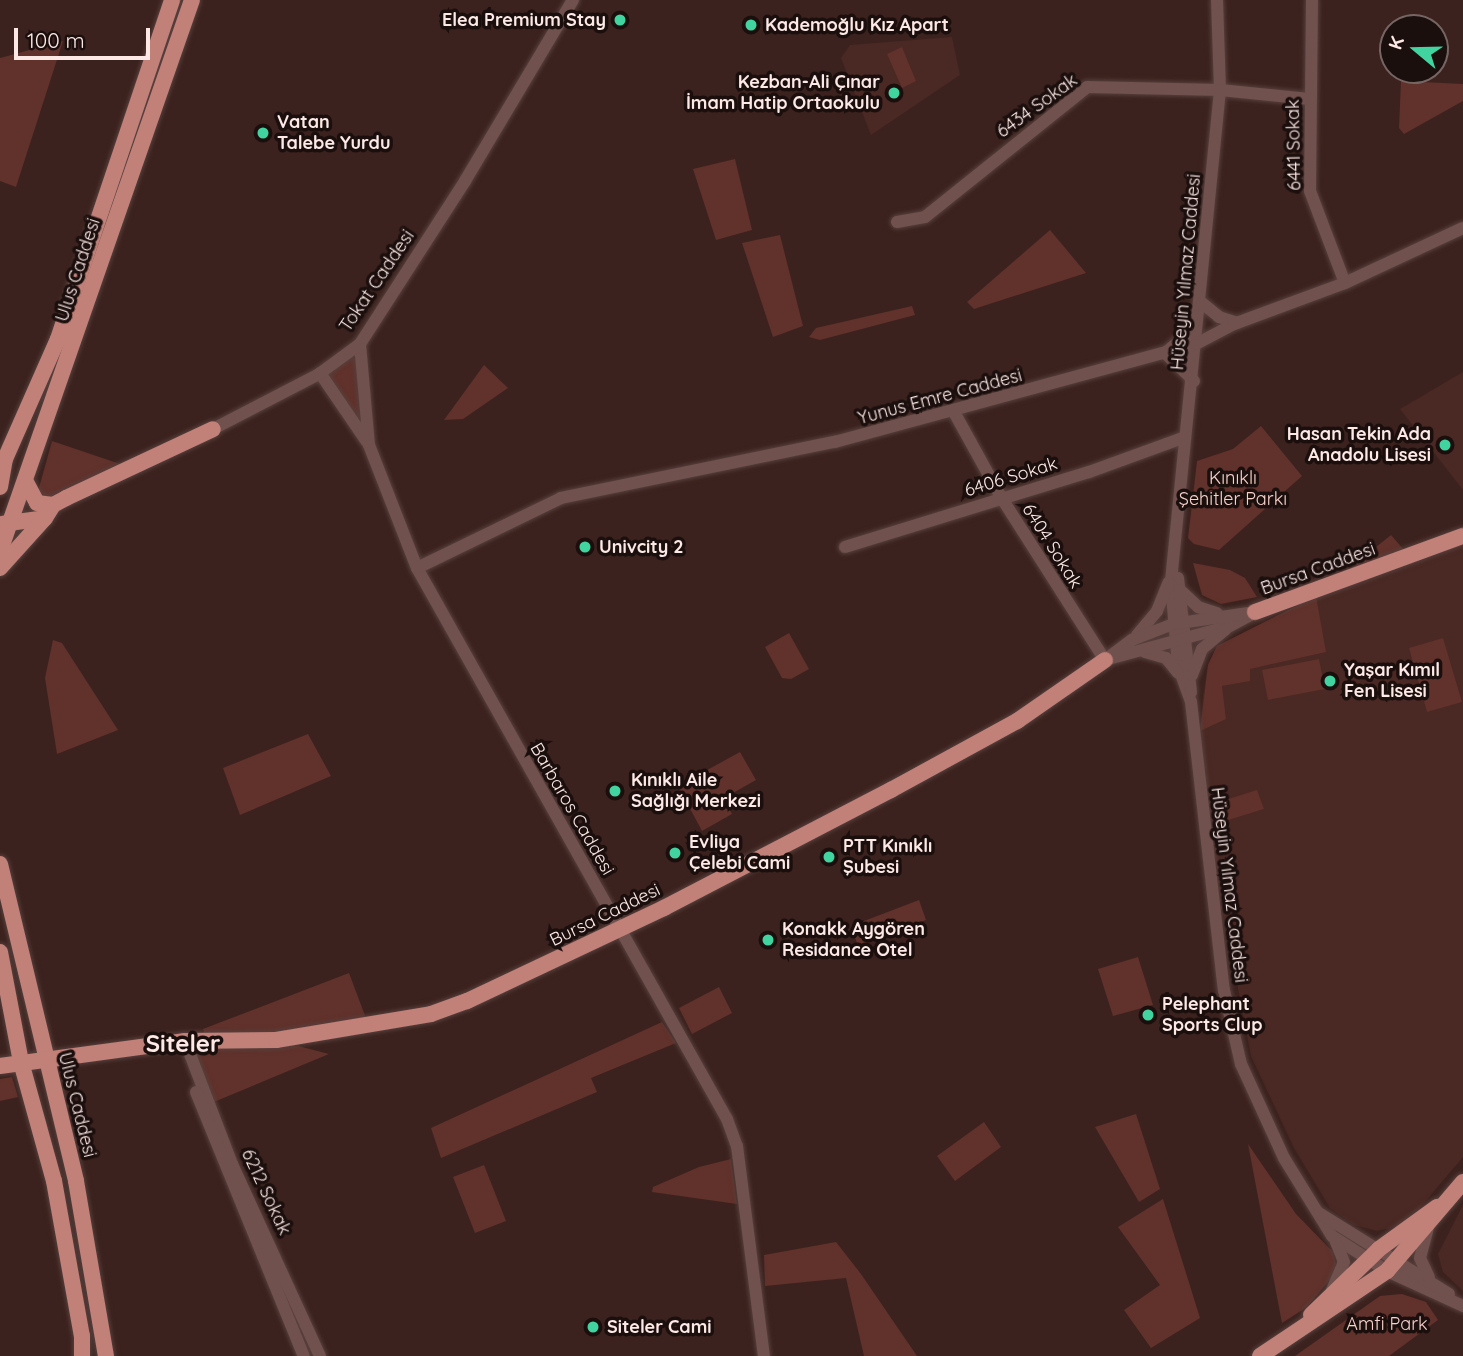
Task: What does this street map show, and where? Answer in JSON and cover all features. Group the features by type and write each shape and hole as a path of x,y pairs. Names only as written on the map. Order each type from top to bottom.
{"main road":[{"name":"Ulus Caddesi","path":"0,488 3,464 58,339 172,0"},
{"name":"Ulus Caddesi","path":"0,551 5,524 27,484 192,0"},
{"name":"Tokat Caddesi","path":"5,524 49,511 213,429"},
{"path":"0,568 49,511 37,503 27,484"},
{"name":"Bursa Caddesi","path":"1255,612 1463,536"},
{"name":"Bursa Caddesi","path":"0,1066 181,1042 276,1040 431,1014 619,930 1017,721 1105,660"},
{"name":"Ulus Caddesi","path":"0,864 76,1181 106,1356"},
{"path":"0,952 21,1062 54,1181 82,1336 82,1356"},
{"path":"1260,1356 1393,1265 1428,1228 1463,1182"},
{"path":"1305,1323 1332,1291 1373,1254 1448,1200"}],"street":[{"name":"Tokat Caddesi","path":"213,429 320,373 360,344 465,181 502,113 573,0"},
{"name":"Hüseyin Yılmaz Caddesi","path":"1178,623 1171,576 1202,303 1220,90 1217,0"},
{"name":"6441 Sokak","path":"1312,0 1310,191 1345,283"},
{"name":"6434 Sokak","path":"897,222 925,217 1087,87 1220,90 1310,99"},
{"name":"Yunus Emre Caddesi","path":"417,568 561,498 793,452 954,412 1196,344 1236,324 1345,283 1463,228"},
{"path":"1202,303 1219,317 1236,324 1209,344 1194,378 1165,353 1188,334 1202,303"},
{"name":"Barbaros Caddesi","path":"360,344 369,445"},
{"name":"Barbaros Caddesi","path":"320,373 369,445 417,568 619,930 688,1045 737,1146 764,1356"},
{"name":"6404 Sokak","path":"954,412 1001,497 1105,660"},
{"name":"6406 Sokak","path":"845,547 1089,472 1185,437"},
{"name":"Hüseyin Yılmaz Caddesi","path":"1175,546 1180,590 1178,623"},
{"path":"1105,660 1132,640 1157,611 1171,576"},
{"path":"1180,590 1198,607 1222,614"},
{"path":"1188,682 1202,649 1230,626 1255,612"},
{"name":"Bursa Caddesi","path":"1132,640 1178,623 1222,614 1255,612"},
{"path":"1178,623 1188,682"},
{"name":"Bursa Caddesi","path":"1105,660 1230,626"},
{"path":"1141,652 1166,658 1188,682"},
{"name":"Hüseyin Yılmaz Caddesi","path":"1188,682 1224,990 1241,1064 1312,1209 1332,1236 1373,1254"},
{"name":"6212 Sokak","path":"181,1042 224,1168 304,1356"},
{"name":"6212 Sokak","path":"181,1042 232,1164 320,1356"},
{"path":"1312,1209 1348,1231 1373,1254 1463,1305"},
{"path":"1428,1228 1420,1258 1431,1280"},
{"path":"1348,1231 1373,1239 1402,1232"},
{"path":"1332,1236 1344,1262 1332,1291"},
{"path":"1393,1265 1431,1280 1463,1305"}],"shaded area":[{"name":"Kezban-Ali Çınar İmam Hatip Ortaokulu","path":"952,37 960,75 871,135 841,58 850,45"},
{"name":"Hasan Tekin Ada Anadolu Lisesi","path":"1463,372 1463,490 1400,409"},
{"path":"1463,544 1463,1157 1419,1209 1398,1226 1377,1231 1354,1225 1330,1208 1294,1148 1251,1056 1217,879 1200,731 1203,696 1208,665 1217,646 1316,596"},
{"path":"1463,1205 1463,1291 1443,1272 1438,1254"}],"green space":[{"path":"63,41 16,187 0,181 0,58"},
{"path":"902,47 916,81 902,88 887,54"},
{"path":"1401,84 1463,84 1463,101 1404,134 1399,128"},
{"path":"735,159 752,230 716,240 693,169"},
{"path":"1050,230 1086,273 974,309 967,302"},
{"path":"780,235 803,326 773,337 742,243"},
{"path":"912,306 915,315 820,340 809,337 816,328"},
{"path":"360,344 369,445 320,373"},
{"path":"484,365 508,388 463,419 444,420"},
{"name":"Kınıklı Şehitler Parkı","path":"1261,426 1302,476 1219,550 1194,544 1188,538 1197,461 1233,449"},
{"path":"52,441 129,467 55,500 37,495"},
{"path":"1391,535 1404,550 1354,570 1351,567"},
{"path":"1193,563 1230,570 1245,578 1257,597 1221,604 1202,595"},
{"path":"1316,596 1326,652 1250,669 1250,681 1222,686 1226,719 1200,731 1208,665 1217,646"},
{"path":"789,633 809,669 791,679 782,678 765,647"},
{"path":"1443,638 1462,702 1427,712 1409,648"},
{"path":"53,640 62,643 118,730 57,754 45,678"},
{"path":"1319,659 1325,689 1268,700 1262,670"},
{"path":"308,734 331,776 240,815 223,768"},
{"path":"740,752 756,780 724,798 732,814 702,831 678,786"},
{"path":"1257,790 1264,809 1225,821 1219,802"},
{"path":"919,900 926,920 858,946 851,926"},
{"path":"1138,957 1153,1005 1113,1016 1098,969"},
{"path":"349,973 369,1026 279,1041 329,1054 209,1104 185,1041 207,1040 203,1029"},
{"path":"719,987 732,1013 692,1034 679,1008"},
{"path":"662,1022 676,1043 591,1078 597,1092 441,1158 431,1128"},
{"path":"12,1077 18,1097 0,1101 0,1079"},
{"path":"1136,1114 1160,1189 1139,1202 1095,1127"},
{"path":"984,1122 1001,1147 955,1181 937,1156"},
{"path":"1248,1144 1296,1214 1333,1252 1336,1264 1333,1276 1307,1307 1282,1323"},
{"path":"731,1159 737,1204 652,1192 653,1187 699,1167"},
{"path":"484,1165 506,1221 475,1233 453,1177"},
{"path":"1163,1199 1200,1318 1151,1348 1124,1310 1160,1285 1118,1227"},
{"path":"836,1242 917,1356 864,1356 846,1278 765,1286 764,1255"},
{"name":"Amfi Park","path":"1402,1294 1426,1302 1438,1320 1389,1356 1295,1356 1380,1296"}],"place":[{"name":"Elea Premium Stay","path":"620,20"},
{"name":"Kademoğlu Kız Apart","path":"751,25"},
{"name":"Kezban-Ali Çınar İmam Hatip Ortaokulu","path":"894,93"},
{"name":"Vatan Talebe Yurdu","path":"263,133"},
{"name":"Hasan Tekin Ada Anadolu Lisesi","path":"1445,445"},
{"name":"Univcity 2","path":"585,547"},
{"name":"Yaşar Kımıl Fen Lisesi","path":"1330,681"},
{"name":"Kınıklı Aile Sağlığı Merkezi","path":"615,791"},
{"name":"Evliya Çelebi Cami","path":"675,853"},
{"name":"PTT Kınıklı Şubesi","path":"829,857"},
{"name":"Konakk Aygören Residance Otel","path":"768,940"},
{"name":"Pelephant Sports Clup","path":"1148,1015"},
{"name":"Siteler Cami","path":"593,1327"}],"district":[{"name":"Siteler","path":"183,1044"}]}
